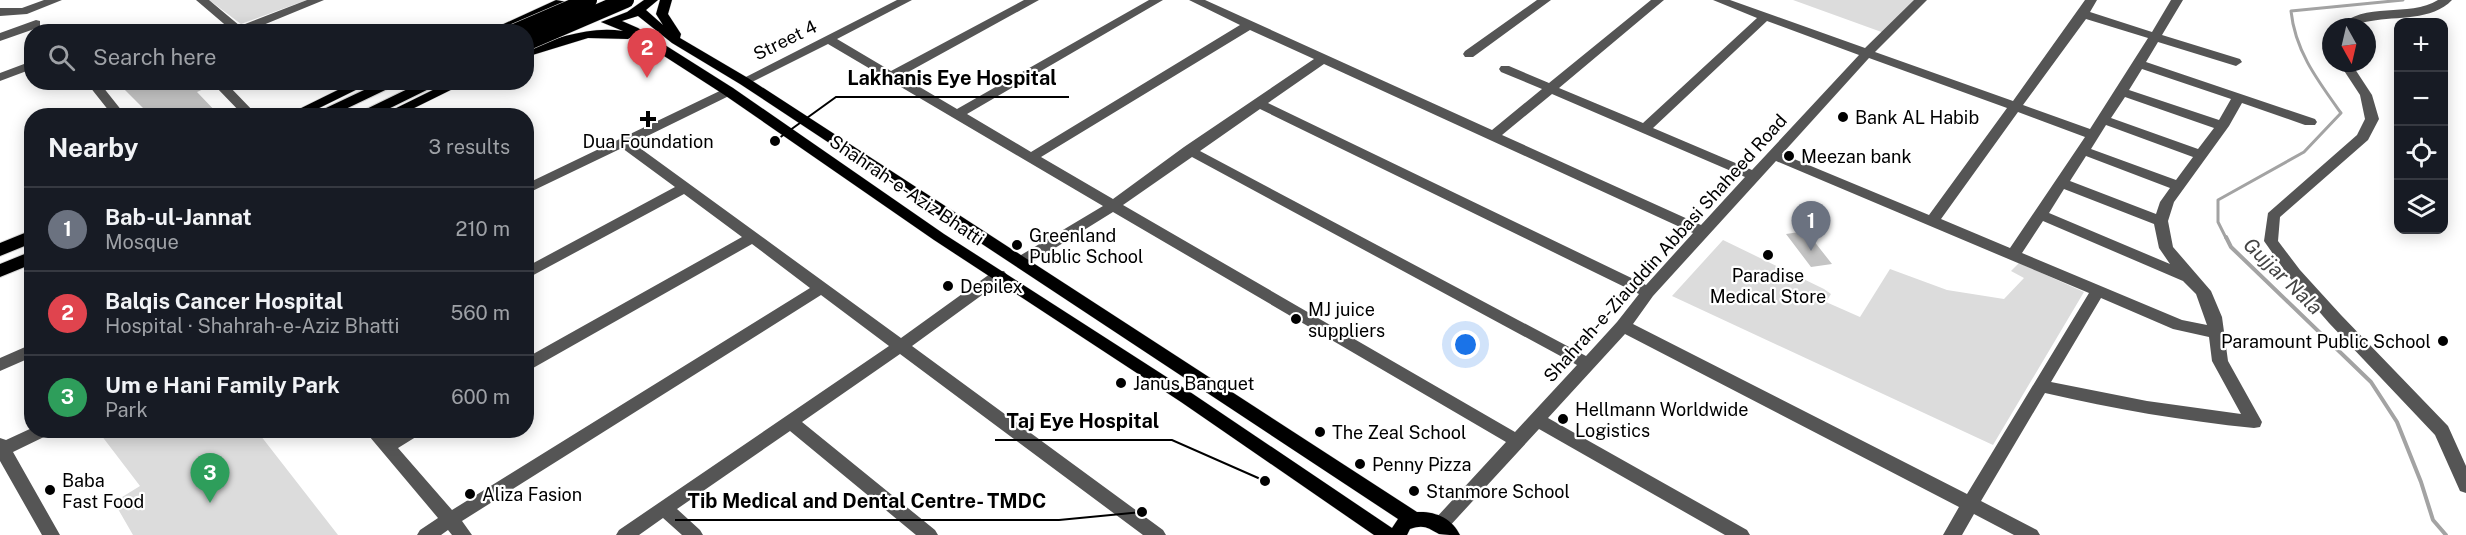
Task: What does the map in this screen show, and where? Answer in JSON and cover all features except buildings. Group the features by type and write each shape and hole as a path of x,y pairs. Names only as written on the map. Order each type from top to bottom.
{"highway":[{"path":"520,24 589,0"},
{"path":"534,40 626,0"},
{"path":"335,108 376,90"},
{"path":"378,108 418,90"},
{"path":"0,250 24,240"},
{"path":"0,271 24,260"}],"main road":[{"path":"511,24 541,0"},
{"path":"561,1 559,9 562,15 570,19 593,23 611,21 640,11 652,0"},
{"path":"666,0 662,14 679,40"},
{"path":"515,24 561,1"},
{"name":"Shahrah-e-Aziz Bhatti","path":"640,11 650,21 1413,519"},
{"name":"Shahrah-e-Aziz Bhatti","path":"611,21 648,40 728,91 939,237 1196,404 1388,535"},
{"path":"534,49 593,23"},
{"path":"534,50 575,35 594,32 614,32 648,40"},
{"path":"309,108 348,90"},
{"path":"404,108 443,90"},
{"path":"1397,535 1404,524 1413,519 1432,520 1446,530"}],"street":[{"path":"0,12 23,11 56,0"},
{"path":"202,0 228,24"},
{"path":"255,24 318,0"},
{"name":"Street 4","path":"744,81 906,0"},
{"path":"891,76 1033,0"},
{"path":"956,115 1157,0"},
{"path":"1195,0 1703,232"},
{"path":"1469,54 1545,0"},
{"path":"1493,136 1658,0"},
{"path":"1719,0 2091,134"},
{"name":"Shahrah-e-Ziauddin Abbasi Shaheed Road","path":"1446,530 1517,441 1623,326 1648,292 1866,54 1921,0"},
{"path":"1932,221 2084,14 2091,0"},
{"path":"2013,255 2091,134 2122,92 2177,0"},
{"path":"2371,18 2427,12 2446,0"},
{"path":"23,11 35,24"},
{"path":"2084,14 2236,62"},
{"path":"1644,129 1765,17"},
{"path":"1030,158 1249,25"},
{"path":"0,37 24,31"},
{"path":"828,39 1517,441"},
{"path":"1021,262 1112,206 1323,58"},
{"path":"2139,64 2310,122"},
{"path":"0,77 24,68"},
{"path":"1505,69 1754,176"},
{"path":"2351,72 2366,95 2372,118 2363,137 2273,216 2271,241 2295,274 2335,319 2442,431 2466,486"},
{"path":"100,90 114,108"},
{"path":"225,90 244,108"},
{"path":"534,186 728,91"},
{"path":"2122,92 2222,126"},
{"path":"2042,386 2110,403 2157,411 2254,422 2220,361 2214,332 2214,317 2203,291 2187,277 2166,248 2161,221 2167,202 2222,126 2238,98"},
{"path":"1258,103 1648,292"},
{"path":"2102,119 2201,155"},
{"path":"623,142 1157,535"},
{"path":"1189,150 1588,364"},
{"path":"2082,150 2178,186"},
{"path":"1774,155 2179,325 2214,332"},
{"path":"2060,182 2161,221"},
{"path":"534,270 685,188"},
{"path":"2039,214 2187,277"},
{"path":"534,361 753,237"},
{"path":"625,535 999,276"},
{"path":"426,535 821,288"},
{"path":"1952,535 2098,290"},
{"path":"1623,326 2031,535"},
{"path":"0,365 24,354"},
{"path":"1538,420 1742,535"},
{"path":"790,422 929,535"},
{"path":"25,438 1,449 51,535"},
{"path":"380,438 463,535"},
{"path":"387,446 400,438"},
{"path":"664,508 694,535"}],"shaded area":[{"path":"209,0 307,0 241,24"},
{"path":"1793,0 1921,0 1887,34"},
{"path":"1723,240 1824,289 1831,294 1826,302 1860,317 1890,269 1947,290 2004,299 2024,278 2011,271 2019,263 2084,292 1993,445 1672,296"},
{"path":"103,438 262,438 338,535 133,535 114,502 140,486"}],"waterway":[{"name":"Gujjar Nala","path":"2226,238 2218,222 2218,200 2304,152 2341,113 2309,65 2297,39 2291,11 2403,0"},
{"name":"Gujjar Nala","path":"2226,237 2231,247 2371,382 2397,422 2421,482 2433,520 2446,535"}],"place":[{"name":"Balqis Cancer Hospital","path":"647,78"},
{"name":"Bank AL Habib","path":"1843,117"},
{"name":"Dua Foundation","path":"648,119"},
{"name":"Lakhanis Eye Hospital","path":"775,141"},
{"name":"Meezan bank","path":"1789,156"},
{"name":"Greenland Public School","path":"1017,245"},
{"name":"Bab-ul-Jannat","path":"1811,251"},
{"name":"Paradise Medical Store","path":"1768,255"},
{"name":"Depilex","path":"948,286"},
{"name":"MJ juice suppliers","path":"1296,319"},
{"name":"Paramount Public School","path":"2443,341"},
{"name":"Janus Banquet","path":"1121,383"},
{"name":"Hellmann Worldwide Logistics","path":"1563,419"},
{"name":"The Zeal School","path":"1320,432"},
{"name":"Penny Pizza","path":"1360,464"},
{"name":"Taj Eye Hospital","path":"1265,481"},
{"name":"Baba Fast Food","path":"50,490"},
{"name":"Stanmore School","path":"1414,491"},
{"name":"Aliza Fasion","path":"470,494"},
{"name":"Um e Hani Family Park","path":"210,503"},
{"name":"Tib Medical and Dental Centre- TMDC","path":"1142,512"}]}
